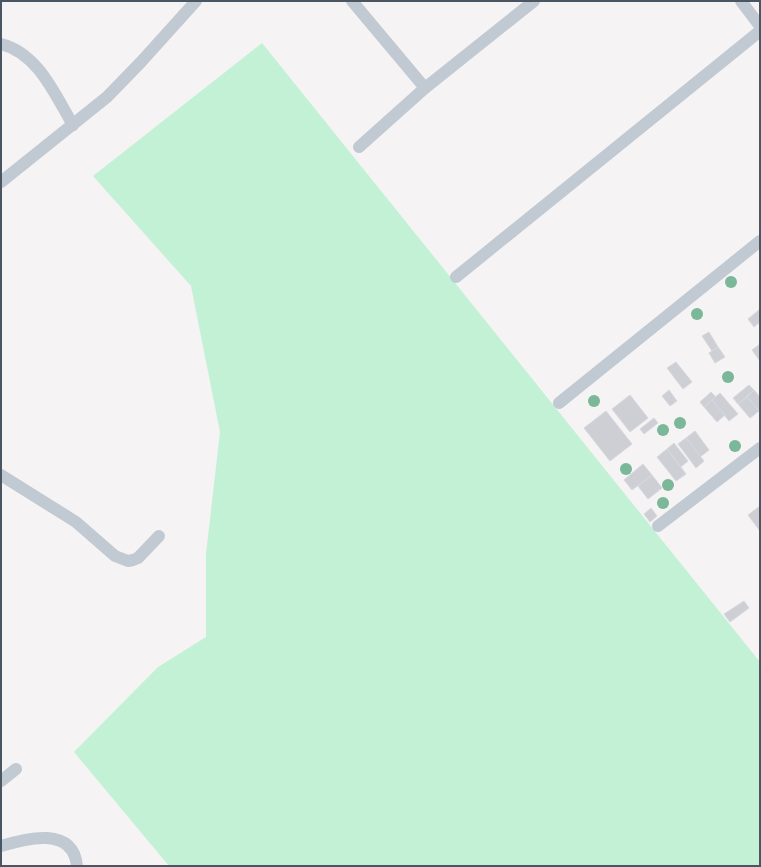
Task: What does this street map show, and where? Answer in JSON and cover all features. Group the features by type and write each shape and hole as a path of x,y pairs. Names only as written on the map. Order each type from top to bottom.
{"street":[{"path":"1,182 107,97 196,1"},
{"path":"352,1 425,88"},
{"path":"359,147 425,88 534,1"},
{"path":"741,1 760,26"},
{"path":"456,277 760,31"},
{"path":"1,44 12,47 30,60 44,77 73,124"},
{"path":"559,404 760,241"},
{"path":"658,526 760,448"},
{"path":"1,475 76,522 115,556 128,561 138,558 159,536"},
{"path":"1,781 16,769"},
{"path":"1,846 26,839 48,838 66,842 72,849 77,866"}],"green space":[{"path":"262,43 760,662 760,866 169,866 74,752 158,667 206,637 206,554 220,432 191,286 93,176"}],"building":[{"path":"760,309 760,322 754,327 748,319"},
{"path":"709,332 718,347 712,351 702,336"},
{"path":"760,344 760,361 752,350"},
{"path":"718,347 725,357 715,363 709,353"},
{"path":"676,362 692,382 683,389 667,368"},
{"path":"749,385 754,390 738,404 733,398"},
{"path":"669,390 677,401 670,406 662,396"},
{"path":"754,390 760,397 760,412 747,397"},
{"path":"711,392 716,397 704,407 700,402"},
{"path":"720,393 738,414 729,421 712,400"},
{"path":"630,395 648,418 630,432 612,409"},
{"path":"747,397 759,411 750,418 738,404"},
{"path":"712,400 725,415 717,422 704,407"},
{"path":"606,411 632,444 610,461 584,428"},
{"path":"654,418 658,423 644,434 640,429"},
{"path":"695,431 709,450 700,457 686,438"},
{"path":"686,438 704,461 696,468 678,444"},
{"path":"674,443 688,461 681,467 667,449"},
{"path":"667,449 686,474 676,481 657,457"},
{"path":"643,464 652,475 632,490 624,480"},
{"path":"652,475 662,488 648,499 638,486"},
{"path":"760,506 760,531 748,515"},
{"path":"651,508 657,516 650,522 644,514"},
{"path":"744,601 749,608 730,622 724,614"}]}
